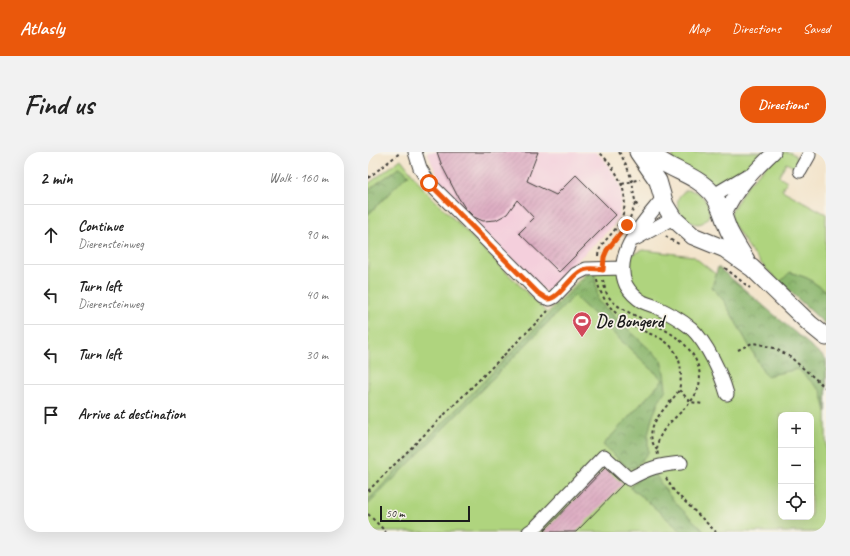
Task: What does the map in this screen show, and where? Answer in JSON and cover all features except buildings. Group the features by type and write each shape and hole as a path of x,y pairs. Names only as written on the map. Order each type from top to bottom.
{"main road":[{"path":"638,152 658,181 665,205 673,218 693,236 725,249 752,268 810,324 826,337"},
{"path":"650,152 671,168 688,175 703,185 714,195 734,241 752,268"},
{"path":"663,198 667,190 675,182 694,179"},
{"path":"693,236 715,230 721,224 724,216"}],"street":[{"path":"415,152 420,168 429,183 542,296 550,299 554,297 576,274 586,269 603,270 622,268"},
{"path":"724,216 729,203 751,173 774,152"},
{"path":"800,171 816,155"},
{"path":"714,195 751,173"},
{"path":"663,198 648,217 625,252 622,268 624,281 634,296 643,302 668,312 690,328 699,337 707,349 723,381 726,394"},
{"path":"632,241 673,218"},
{"path":"528,532 535,528 604,456 629,479 646,470 660,465 681,463"}],"path":[{"path":"368,178 401,152"},
{"path":"629,220 635,204"},
{"path":"623,230 607,250 604,257 603,277 607,294 613,302 624,310 672,334 692,354 697,365 699,378 697,391 686,408 663,430 659,438 657,450 660,465 674,492 716,532"},
{"path":"368,490 553,306"},
{"path":"738,350 752,343 774,348 789,356 826,388"},
{"path":"657,450 652,444 651,434 654,424 679,390"},
{"path":"691,402 703,404"},
{"path":"368,514 386,532"}],"shaded area":[{"path":"427,152 595,152 604,159 619,182 622,193 619,216 613,226 566,271 569,274 553,291 544,291 447,197"}],"green space":[{"path":"675,152 767,152 741,175 719,187 670,162"},
{"path":"789,152 796,156 798,161 795,168 786,163 779,176 787,181 782,190 826,214 826,291 807,278 790,272 780,282 765,268 750,250 732,222 731,212 748,184 779,154"},
{"name":"De Bongerd","path":"401,159 424,189 547,313 585,274 643,250 693,256 826,362 826,532 368,532 368,184"},
{"path":"400,167 409,175 406,176 368,215 368,190"},
{"path":"687,190 697,192 707,202 709,212 708,216 706,220 700,224 688,220 682,215 679,209 678,202 680,195"},
{"path":"718,267 826,359 826,412 821,391 798,369 766,376 724,301 712,287"},
{"path":"594,268 598,301 661,360 664,373 666,389 652,418 648,435 648,453 635,467 628,468 603,445 663,380 574,296 368,505 368,500"},
{"path":"790,272 807,278 826,291 826,325 780,282"},
{"path":"649,468 653,468 663,486 682,510 705,532 682,532 639,494 630,488"}],"place":[{"name":"De Bongerd","path":"582,338"}],"route":[{"path":"429,183 538,293 547,299 554,297 576,274 586,269 603,270 604,257 607,250 627,225"}]}
